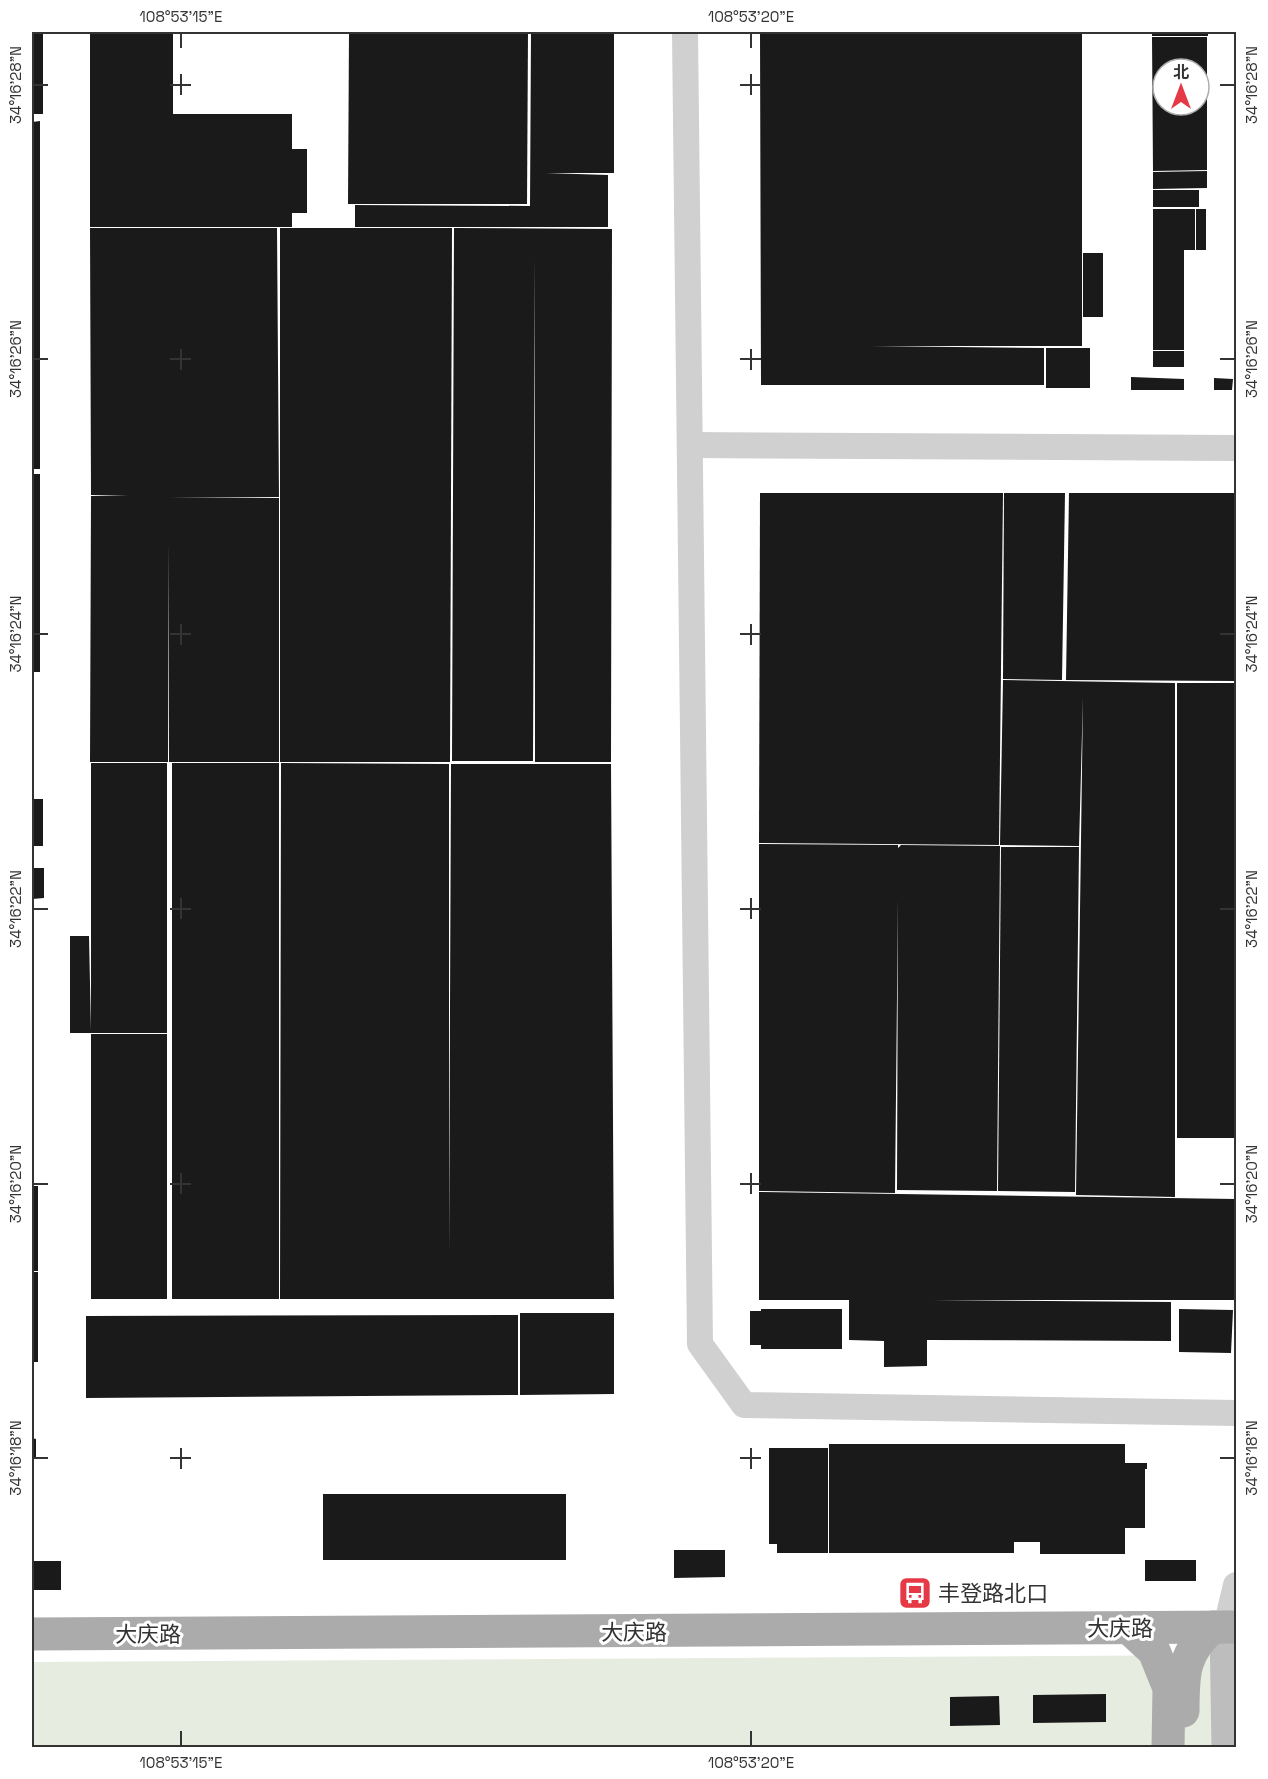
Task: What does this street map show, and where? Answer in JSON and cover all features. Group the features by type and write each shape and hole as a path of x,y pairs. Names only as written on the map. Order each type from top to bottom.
{"main road":[{"name":"大庆路","path":"32,1634 1225,1627"},
{"path":"1184,1748 1183,1677 1195,1642 1225,1627"},
{"path":"1129,1628 1154,1651 1169,1688 1168,1748"}],"street":[{"path":"685,32 700,1344 744,1405 1236,1413"},
{"path":"690,446 1236,448"},
{"path":"1228,1748 1225,1627 1236,1585"}],"shaded area":[{"path":"1236,1655 1236,1747 32,1747 32,1662"}],"building":[{"path":"32,32 43,32 43,114 32,114"},
{"path":"90,32 173,32 173,114 292,114 292,149 307,149 307,213 292,213 292,227 90,227"},
{"path":"349,32 528,32 527,204 348,204"},
{"path":"531,32 614,32 614,173 546,173 608,175 608,227 355,227 355,205 530,206"},
{"path":"760,32 1082,32 1082,346 871,346 1044,348 1044,385 761,385"},
{"path":"1152,32 1208,32 1208,36 1152,36"},
{"path":"1152,37 1207,37 1207,57 1152,57"},
{"path":"1153,117 1207,117 1207,170 1153,171"},
{"path":"40,121 40,469 32,469 32,122"},
{"path":"1207,171 1207,188 1153,189 1153,172"},
{"path":"1153,190 1199,190 1199,207 1153,207"},
{"path":"1153,209 1195,209 1195,250 1184,250 1184,350 1153,350"},
{"path":"1196,209 1206,209 1206,250 1196,250"},
{"path":"90,228 277,228 279,497 168,497 279,498 279,762 169,762 168,541 168,762 90,762 91,496 128,496 91,495"},
{"path":"280,228 452,228 450,762 280,762"},
{"path":"454,228 612,229 611,762 535,762 535,256 533,761 452,761"},
{"path":"1083,253 1103,253 1103,317 1083,317"},
{"path":"1046,348 1090,348 1090,388 1046,388"},
{"path":"1153,351 1184,351 1184,367 1153,367"},
{"path":"1131,377 1184,379 1184,390 1131,390"},
{"path":"1214,378 1233,379 1232,390 1214,390"},
{"path":"32,474 40,474 40,672 32,672"},
{"path":"760,493 1003,493 999,845 759,843"},
{"path":"1004,493 1065,493 1062,680 1003,679"},
{"path":"1069,493 1236,493 1236,681 1066,680"},
{"path":"1003,680 1175,683 1175,1197 1076,1195 1083,697 1079,846 1000,845"},
{"path":"1177,683 1236,683 1236,1138 1177,1138"},
{"path":"91,763 167,763 167,1033 70,1033 70,936 89,936 91,1031"},
{"path":"172,763 279,763 279,1299 172,1299"},
{"path":"281,763 449,764 449,1254 451,764 611,764 614,1299 280,1299"},
{"path":"32,799 43,799 43,846 32,846"},
{"path":"759,844 898,845 898,848 901,845 1000,846 997,1191 897,1190 898,899 895,1193 759,1191"},
{"path":"1001,847 1079,847 1075,1192 998,1191"},
{"path":"32,868 44,868 44,898 32,899"},
{"path":"91,1034 167,1034 167,1299 91,1299"},
{"path":"32,1186 38,1186 38,1271 32,1271"},
{"path":"759,1192 1236,1199 1236,1300 931,1300 1171,1302 1171,1341 927,1340 927,1366 884,1367 884,1341 849,1340 849,1300 759,1300"},
{"path":"32,1272 38,1272 38,1362 32,1362"},
{"path":"761,1309 842,1309 842,1349 761,1349 761,1345 750,1345 750,1311 761,1311"},
{"path":"1179,1309 1233,1310 1231,1353 1179,1352"},
{"path":"1234,1309 1236,1309 1236,1349 1234,1349"},
{"path":"520,1313 614,1313 614,1394 520,1395"},
{"path":"518,1315 518,1395 86,1398 86,1316"},
{"path":"32,1438 36,1439 36,1459 32,1459"},
{"path":"829,1444 1125,1444 1125,1463 1147,1463 1147,1469 1145,1469 1145,1528 1125,1528 1125,1554 1040,1554 1040,1542 1014,1542 1014,1553 829,1553"},
{"path":"769,1448 828,1448 828,1553 777,1553 777,1544 769,1544"},
{"path":"323,1494 566,1494 566,1560 323,1560"},
{"path":"674,1550 725,1550 725,1577 674,1578"},
{"path":"1145,1560 1196,1560 1196,1581 1145,1581"},
{"path":"32,1561 61,1561 61,1590 32,1590"},
{"path":"1106,1694 1106,1722 1033,1723 1033,1695"},
{"path":"999,1696 1000,1725 950,1726 950,1697"}],"place":[{"name":"丰登路北口","path":"915,1593"}]}
